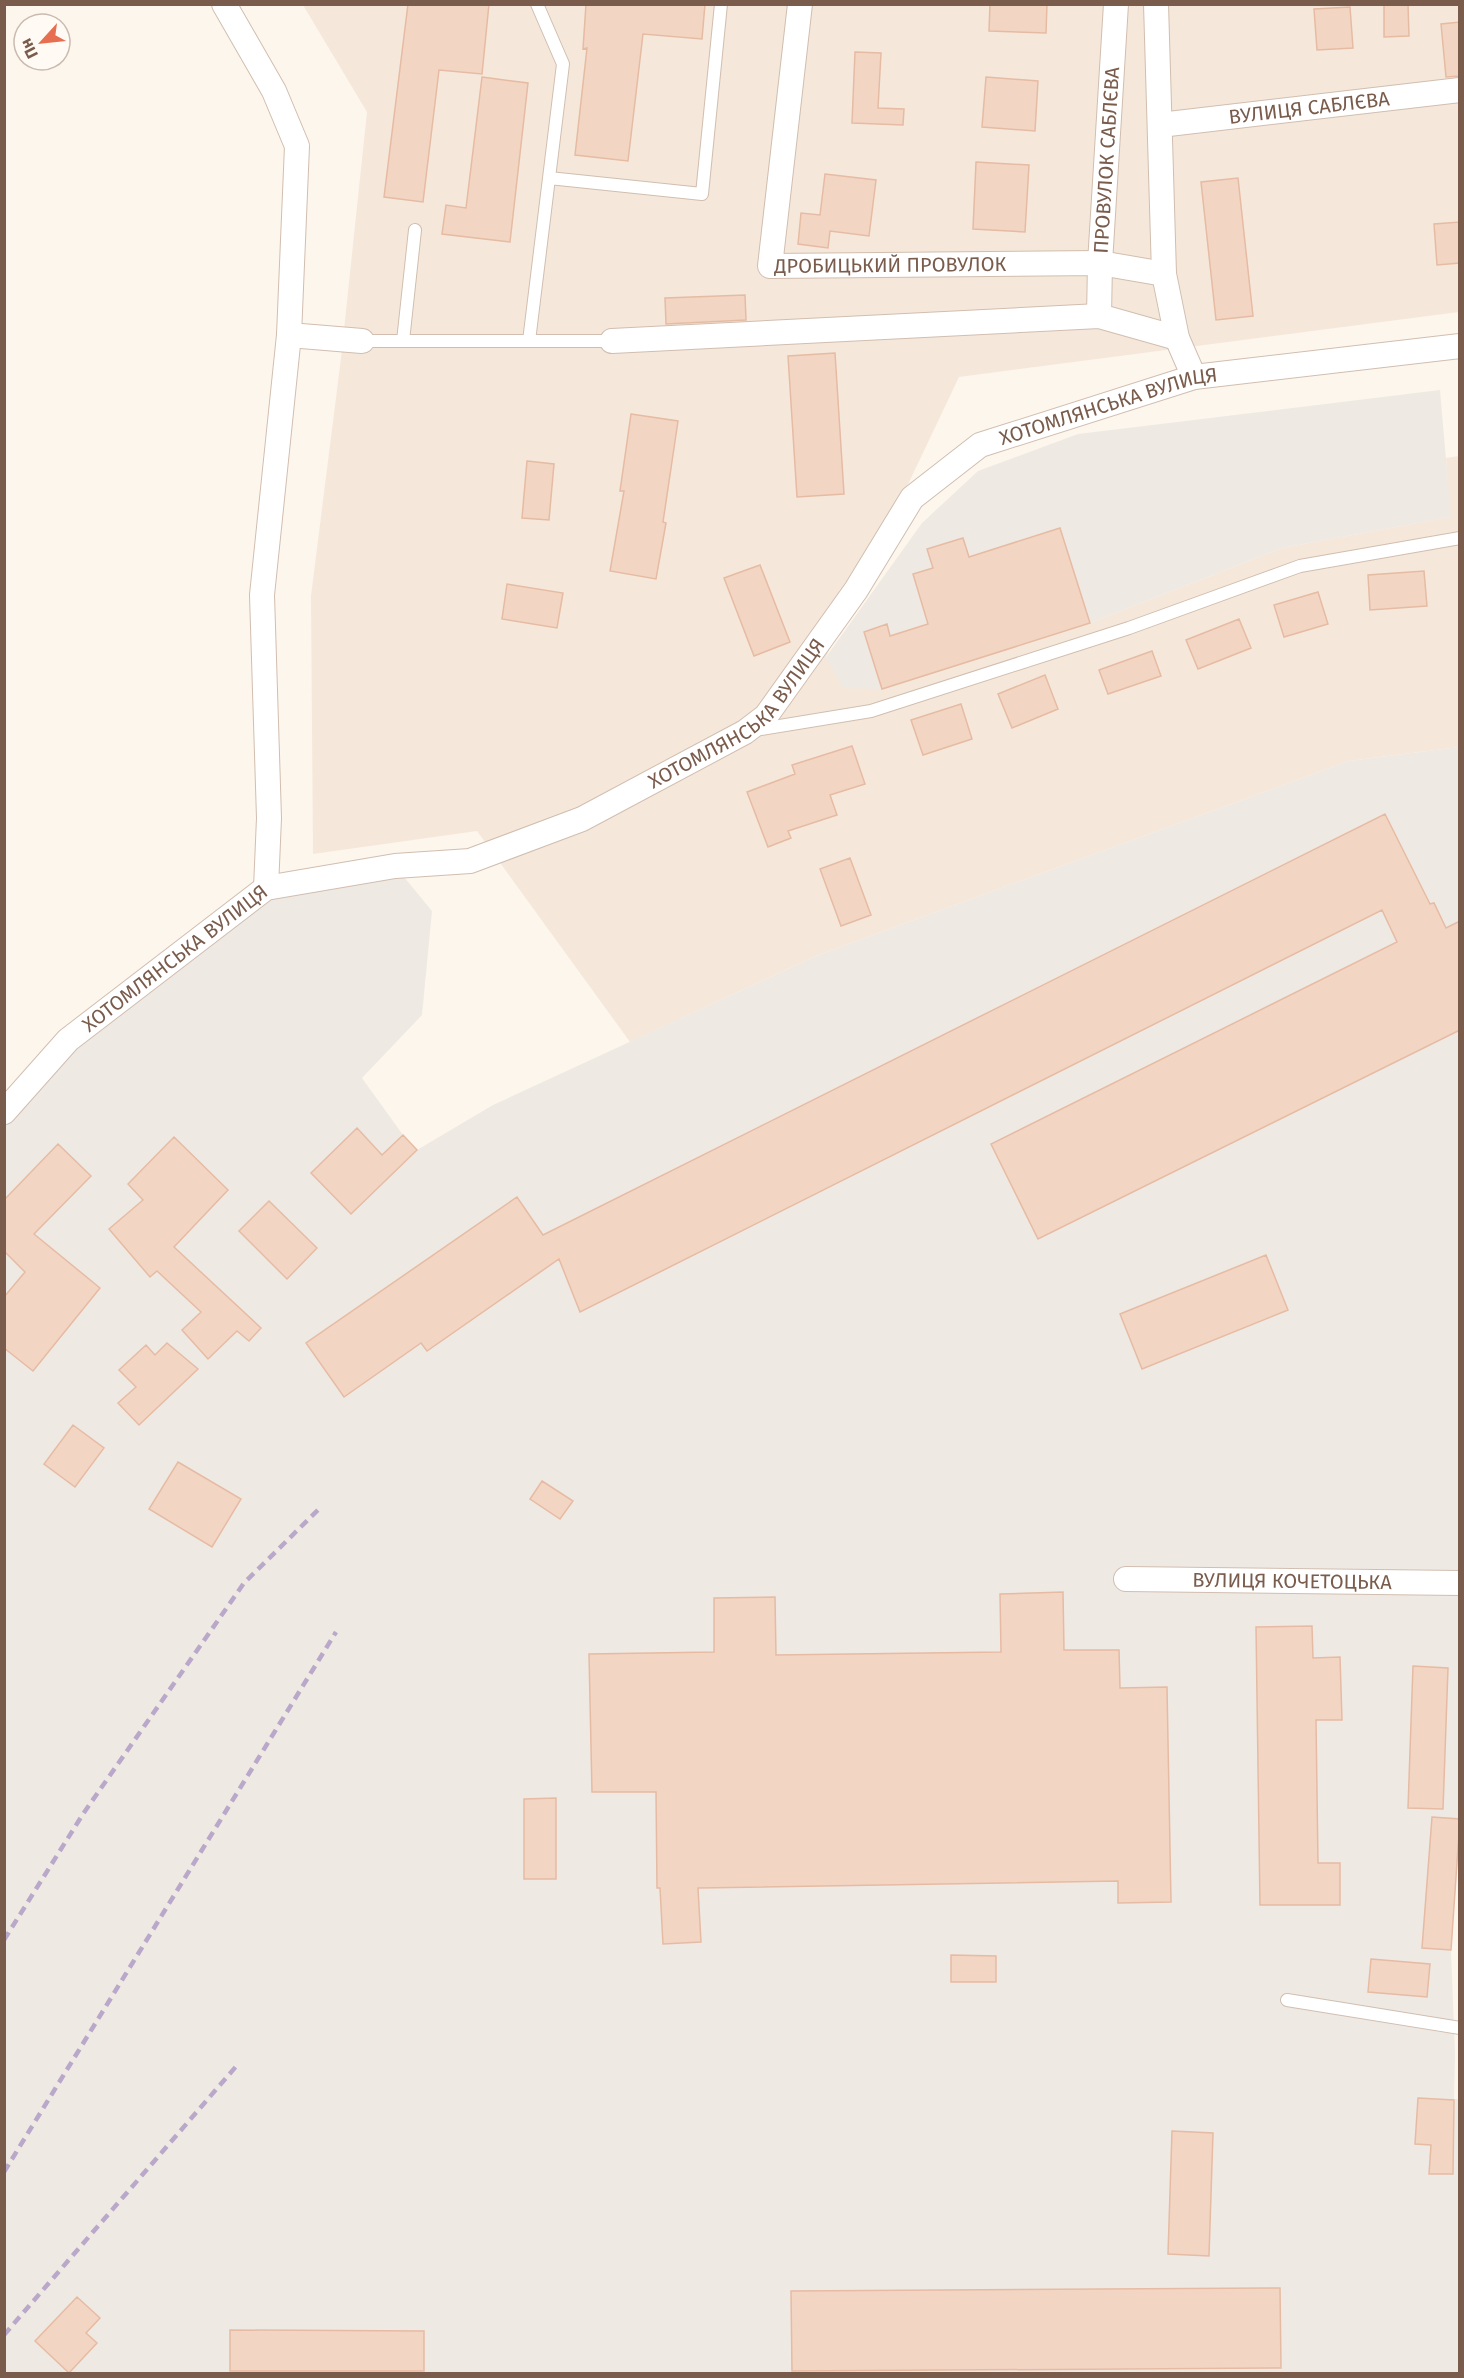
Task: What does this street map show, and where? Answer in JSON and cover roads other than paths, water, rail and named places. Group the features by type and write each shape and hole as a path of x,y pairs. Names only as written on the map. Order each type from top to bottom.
{"street":[{"path":"224,4 274,91 297,146 290,335 262,595 269,818 266,888"},
{"name":"ДРОБИЦЬКИЙ ПРОВУЛОК","path":"800,4 770,266 1100,263 1164,274"},
{"name":"ПРОВУЛОК САБЛЄВА","path":"1099,316 1100,263 1116,4"},
{"path":"1156,4 1164,274 1177,338 1194,376"},
{"name":"ВУЛИЦЯ САБЛЄВА","path":"1160,124 1460,90"},
{"path":"612,341 1099,316 1177,338"},
{"path":"290,335 362,340"},
{"name":"ХОТОМЛЯНСЬКА ВУЛИЦЯ","path":"4,1112 68,1040 266,888 395,866 470,861 582,819 745,732 766,716 856,590 912,498 980,445 1194,376 1460,346"},
{"name":"ВУЛИЦЯ КОЧЕТОЦЬКА","path":"1126,1579 1460,1583"}],"lane":[{"path":"529,341 563,64 537,4"},
{"path":"549,178 702,194 721,4"},
{"path":"403,340 415,230"},
{"path":"362,340 612,341"},
{"path":"745,732 871,711 1129,628 1300,566 1460,538"},
{"path":"1287,2000 1460,2028"}],"railway":[{"path":"4,1940 83,1814 244,1583 320,1508"},
{"path":"4,2172 336,1632"},
{"path":"4,2335 239,2063"}]}
